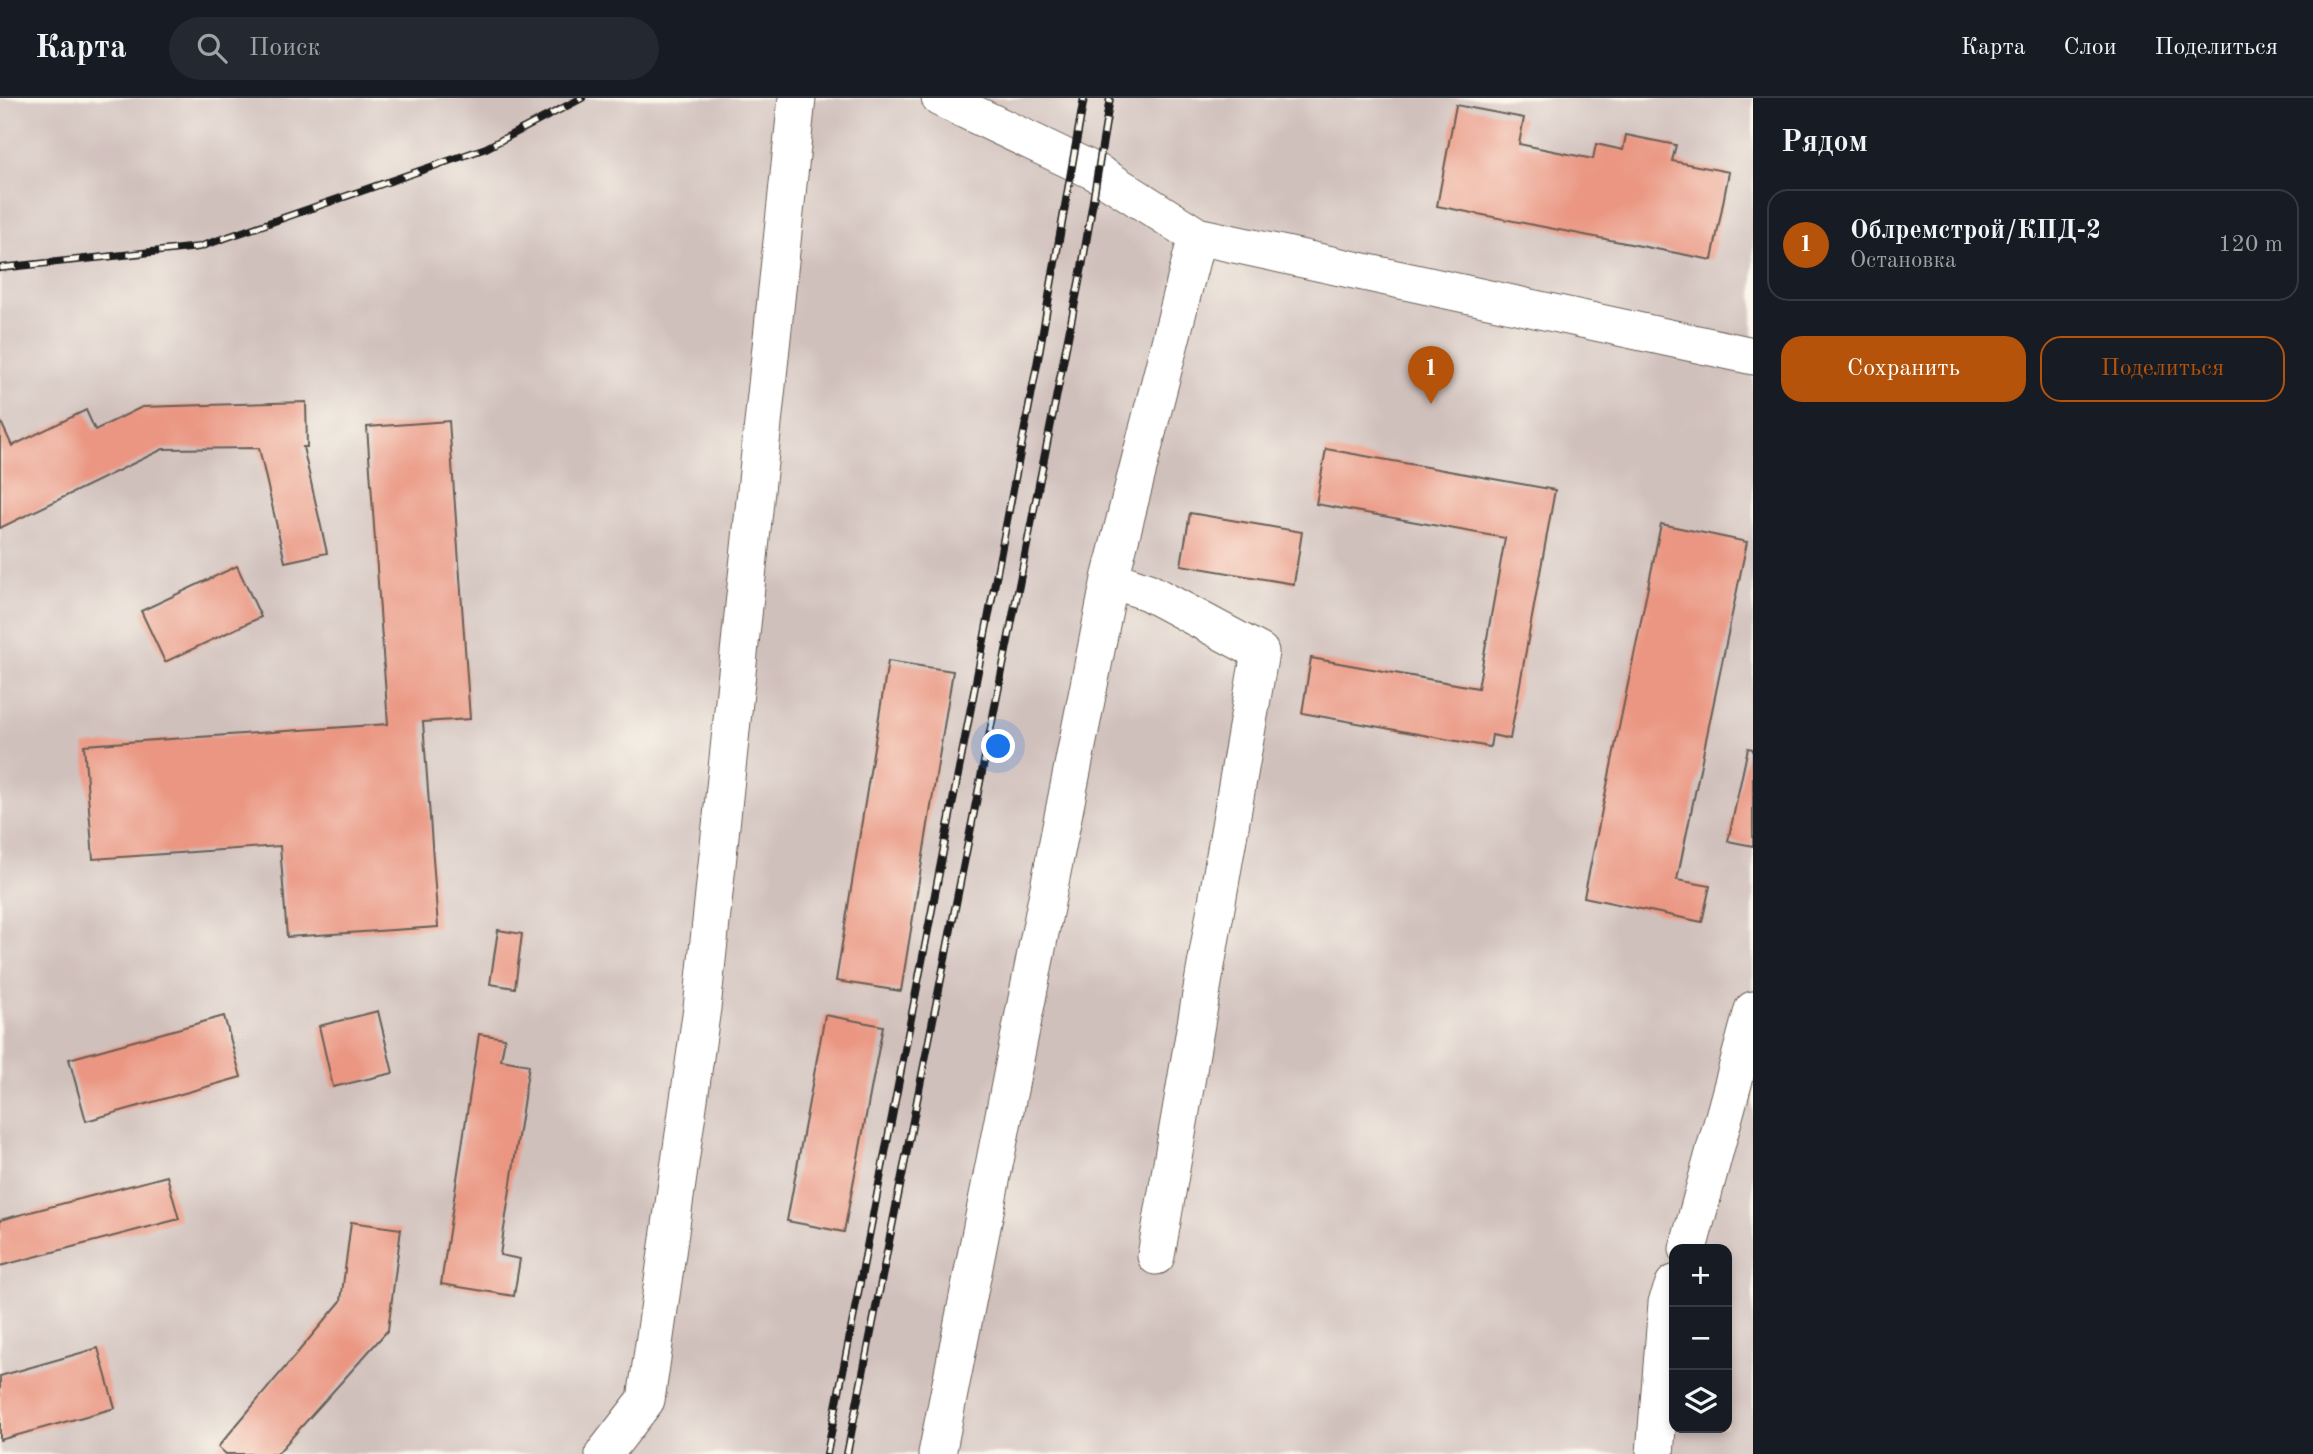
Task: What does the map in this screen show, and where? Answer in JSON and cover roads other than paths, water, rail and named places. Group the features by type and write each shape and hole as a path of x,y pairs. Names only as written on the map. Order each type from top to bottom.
{"street":[{"path":"604,1454 646,1399 700,1022 797,98"},
{"path":"940,98 1096,172 1197,236 1753,356"},
{"path":"937,1454 1110,579 1197,236"},
{"path":"1110,579 1148,592 1260,652 1156,1256"},
{"path":"1689,1244 1753,1010"},
{"path":"1655,1454 1669,1298"}],"railway":[{"path":"0,268 199,247 486,148 582,98"},
{"path":"827,1454 1037,365 1084,98"},
{"path":"847,1454 1082,267 1110,98"}],"place":[{"name":"Облремстрой/КПД-2","path":"1431,404"}]}
